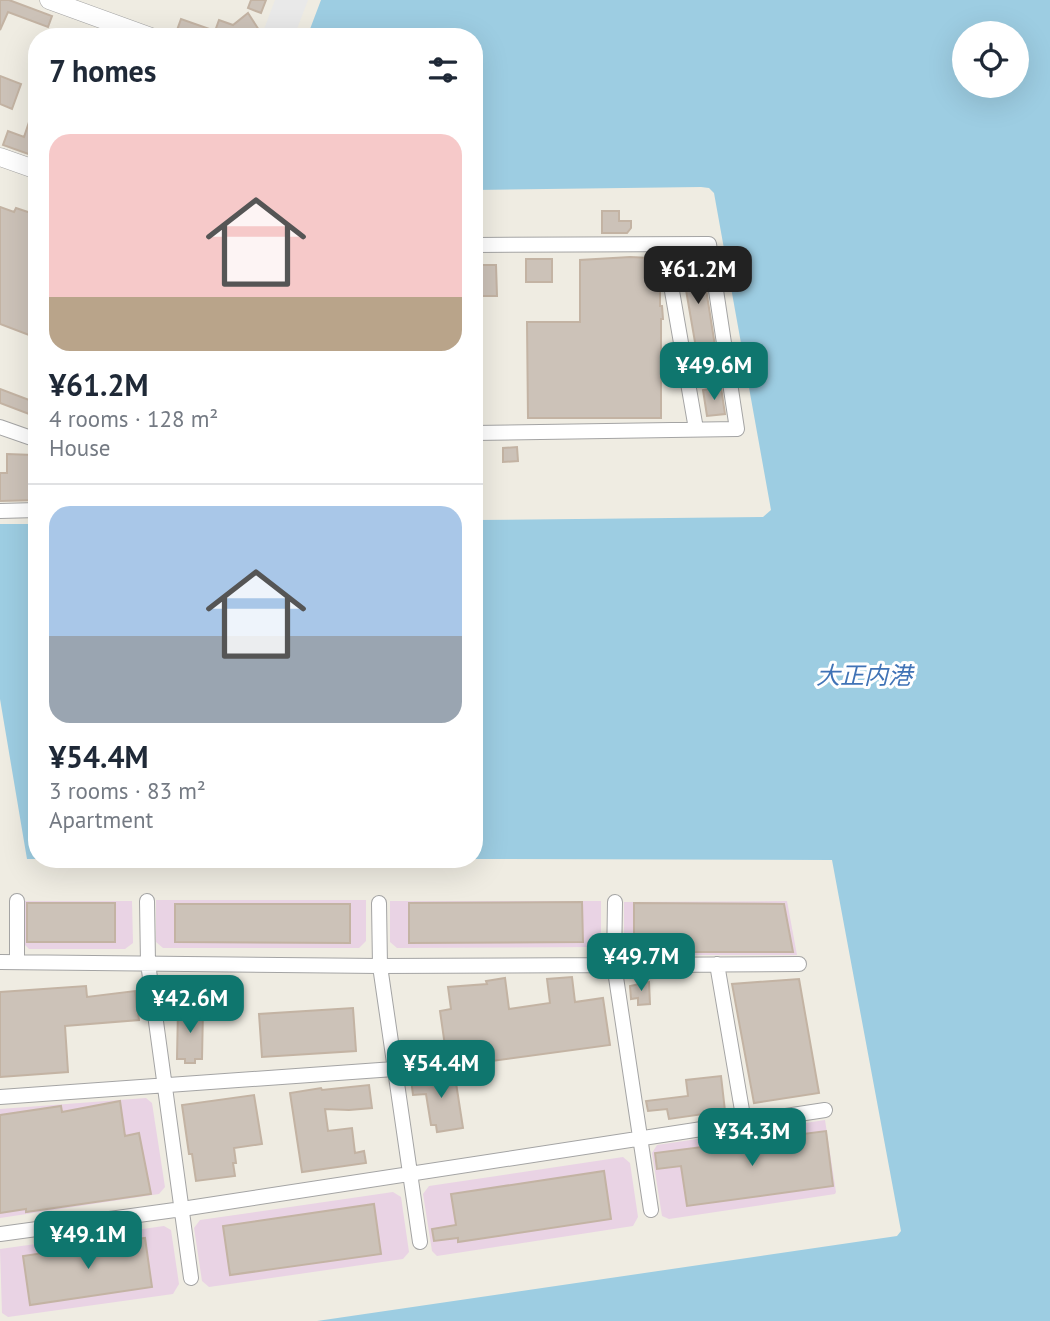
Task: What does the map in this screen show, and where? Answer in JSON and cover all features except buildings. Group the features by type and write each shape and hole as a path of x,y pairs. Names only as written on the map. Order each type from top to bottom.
{"street":[{"path":"49,0 126,28"},
{"path":"0,157 28,167"},
{"path":"483,245 709,244 737,429 483,433"},
{"path":"664,245 696,429"},
{"path":"685,364 727,356"},
{"path":"0,427 28,437"},
{"path":"0,511 28,510"},
{"path":"17,901 17,962"},
{"path":"147,901 148,963 191,1278"},
{"path":"615,902 614,964 651,1210"},
{"path":"379,903 380,966 420,1242"},
{"path":"0,962 380,966 799,964"},
{"path":"717,964 744,1122"},
{"path":"0,1097 394,1069"},
{"path":"0,1234 182,1209 825,1110"}],"shaded area":[{"path":"275,0 308,0 297,28 264,28"},
{"path":"156,900 366,900 366,941 359,948 163,948 156,942"},
{"path":"24,901 132,901 133,943 125,949 29,949 25,945"},
{"path":"390,901 601,901 601,942 595,947 397,948 390,942"},
{"path":"787,901 797,955 631,955 624,949 624,902"},
{"path":"146,1098 152,1103 165,1187 159,1194 0,1218 0,1109"},
{"path":"825,1120 835,1194 669,1219 662,1216 652,1153 657,1145"},
{"path":"623,1157 630,1163 638,1217 633,1226 437,1256 432,1251 423,1194 429,1186"},
{"path":"393,1192 401,1197 409,1252 403,1259 209,1287 202,1281 194,1228 200,1220"},
{"path":"164,1226 171,1230 179,1284 173,1294 8,1317 2,1313 0,1249"}],"water":[{"name":"大正内港","path":"321,0 1050,0 1050,1321 317,1321 897,1236 901,1231 832,860 483,859 483,520 763,517 771,510 714,193 709,188 483,190 483,28 310,28"},
{"path":"0,524 28,524 28,859 0,699"}]}
